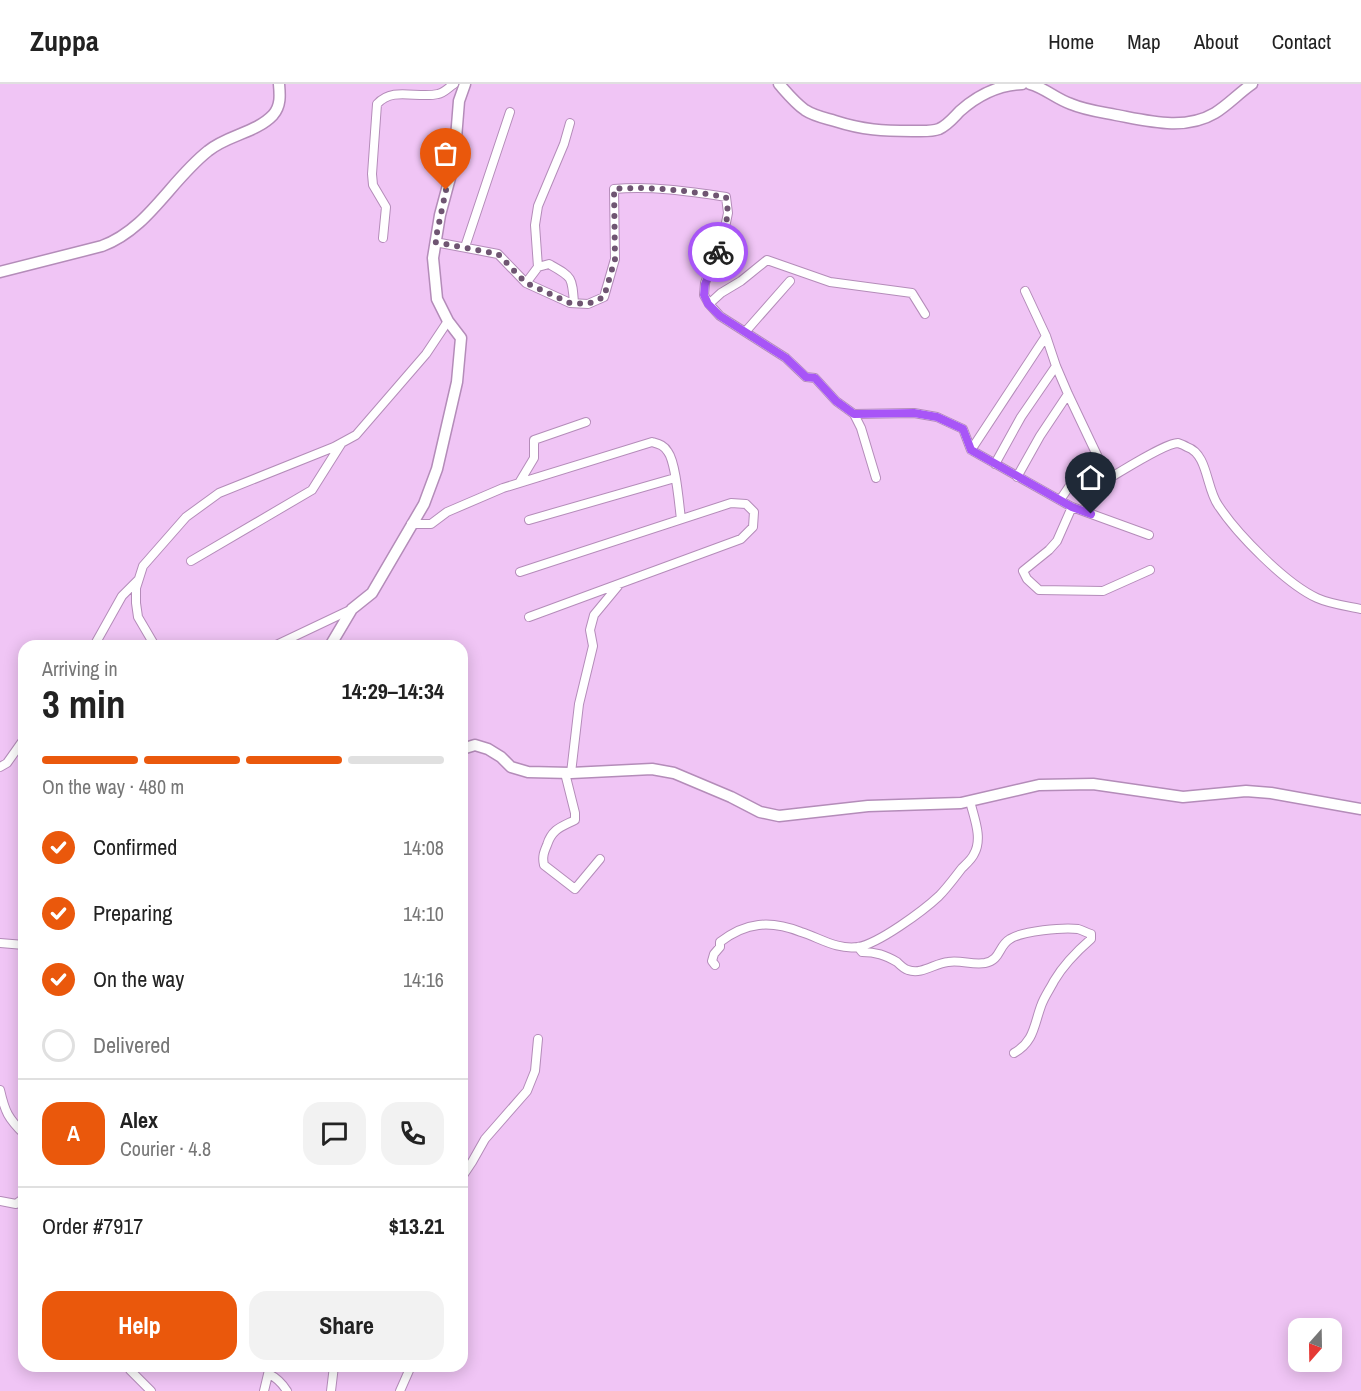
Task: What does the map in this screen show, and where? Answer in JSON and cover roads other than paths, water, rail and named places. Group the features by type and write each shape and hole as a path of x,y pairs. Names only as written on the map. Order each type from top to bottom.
{"street":[{"path":"0,272 116,241 144,218 209,149 256,126 274,114 279,105 279,84"},
{"path":"383,238 386,207 373,185 372,174 377,104 388,95 441,94 454,84"},
{"path":"287,640 352,609 372,593 424,504 438,469 457,382 461,338 448,321 437,299 433,258 440,215 454,163 459,101 465,84"},
{"path":"779,84 795,102 816,116 868,130 928,131 948,124 975,99 992,90 1022,84"},
{"path":"1030,84 1038,86 1068,104 1086,109 1165,123 1183,123 1215,113 1252,84"},
{"path":"465,247 510,112"},
{"path":"538,267 535,225 538,206 564,144 570,123"},
{"path":"435,242 498,254 526,283 570,303 588,304 604,297 615,259 614,189 638,187 686,190 726,197 728,213 723,237 705,284 704,295 708,304 720,316 786,358 806,377 815,378 836,401 854,414 861,428 876,478"},
{"path":"708,304 767,261 830,282 912,293 925,314"},
{"path":"526,283 538,267 549,264 568,274 573,282 574,303"},
{"path":"746,332 790,281"},
{"path":"1025,291 1104,472 1113,476 1166,447 1178,443 1191,448 1199,454 1216,504 1242,536 1292,584 1318,599 1361,609"},
{"path":"152,640 138,616 136,588 143,566 186,517 219,493 356,435 426,354 448,321"},
{"path":"971,450 1046,336"},
{"path":"995,464 1021,417 1056,366"},
{"path":"1017,477 1040,436 1068,394"},
{"path":"854,414 914,413 937,417 963,429 971,450 1017,477 1072,507 1149,535"},
{"path":"519,483 534,458 534,440 586,422"},
{"path":"190,561 312,490 342,442"},
{"path":"411,524 431,524 447,512 503,488 652,442 662,445 673,461 681,519"},
{"path":"1060,500 1088,459 1096,455"},
{"path":"529,520 675,478"},
{"path":"520,572 731,503 747,504 754,512 753,527 741,539 529,617"},
{"path":"1072,507 1057,541 1023,571 1027,579 1039,590 1103,591 1150,570"},
{"path":"97,640 122,596 139,579"},
{"path":"600,859 574,889 544,865 543,858 550,836 555,830 575,820 568,773 579,705 593,646 590,630 594,615 619,585"},
{"path":"334,640 352,609"},
{"path":"468,747 475,745 489,748 511,766 528,772 568,773 652,769 674,773 724,793 760,812 779,816 868,806 961,803 1039,786 1093,784 1183,797 1246,790 1361,809"},
{"path":"2,763 18,746"},
{"path":"716,965 712,961 720,947 720,942 733,932 758,924 800,931 823,942 842,947 858,947 876,941 938,897 974,854 979,837 970,801"},
{"path":"858,947 862,952 878,952 908,970 920,971 946,962 973,964 988,962 997,957 1002,946 1010,939 1023,934 1045,930 1079,929 1091,934 1091,939 1067,961 1055,980 1042,1004 1031,1038 1014,1053"},
{"path":"0,944 18,945"},
{"path":"468,1168 485,1138 527,1091 535,1071 538,1039"},
{"path":"0,1090 5,1110 18,1129"},
{"path":"0,1201 18,1202"},
{"path":"132,1372 151,1391"},
{"path":"264,1391 269,1372"},
{"path":"271,1372 288,1391"},
{"path":"331,1391 333,1372"},
{"path":"400,1391 408,1372"}]}
